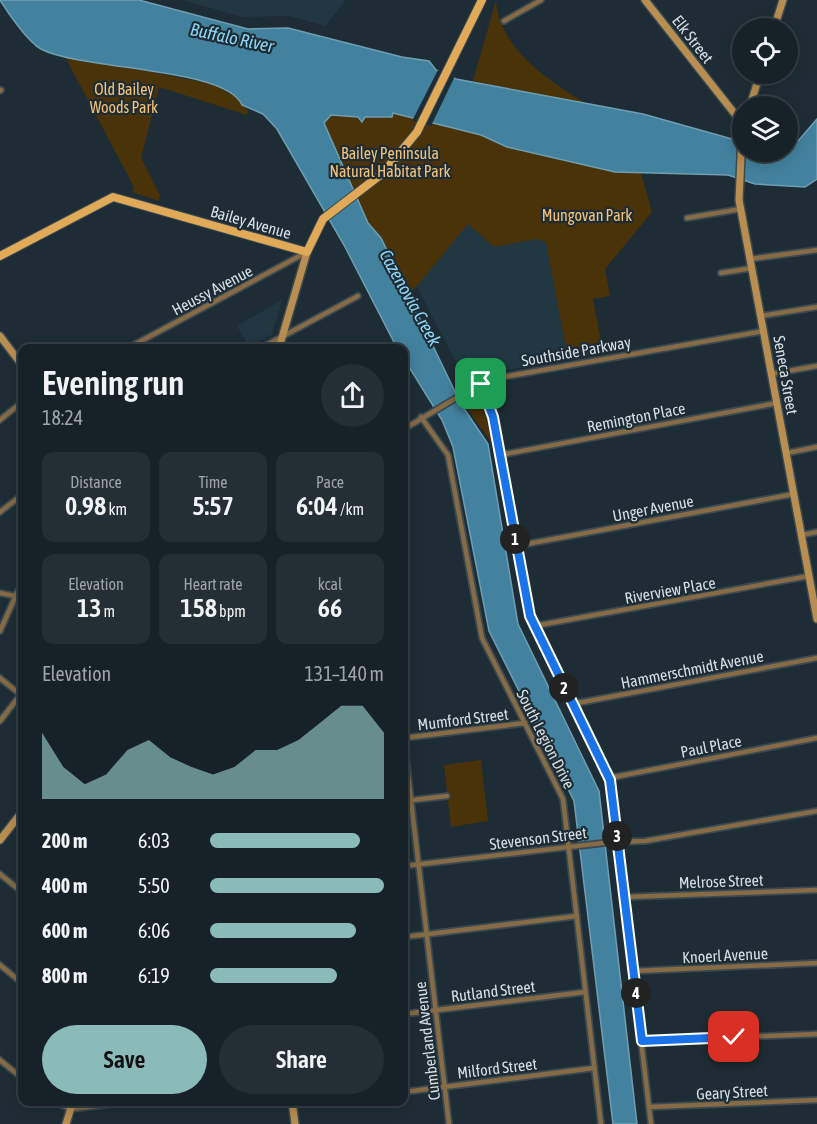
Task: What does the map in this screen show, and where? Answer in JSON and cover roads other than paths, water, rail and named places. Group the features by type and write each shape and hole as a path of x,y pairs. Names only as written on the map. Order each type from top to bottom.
{"main road":[{"name":"Bailey Avenue","path":"0,256 113,197 307,252 323,219 383,173 400,155 421,123 482,0"},
{"name":"Elk Street","path":"645,0 732,110"},
{"path":"777,18 783,0"},
{"name":"Seneca Street","path":"741,162 741,209 817,615"},
{"path":"280,344 307,252"},
{"path":"0,336 18,360"},
{"path":"0,840 18,817"},
{"path":"66,1124 71,1106"},
{"path":"292,1106 295,1124"}],"street":[{"path":"504,21 540,0"},
{"path":"687,218 741,209"},
{"path":"750,259 817,250"},
{"name":"Heussy Avenue","path":"135,344 307,252"},
{"path":"721,273 752,268"},
{"path":"269,344 358,296"},
{"path":"761,316 817,307"},
{"name":"Southside Parkway","path":"408,426 481,384 503,377 764,331"},
{"path":"771,374 817,366"},
{"path":"481,384 493,417 530,616 609,778 651,1124"},
{"name":"Remington Place","path":"500,454 777,403"},
{"path":"0,420 18,405"},
{"name":"South Legion Drive","path":"421,417 448,455 482,638 563,799 571,846 601,1124"},
{"path":"787,453 817,447"},
{"name":"Unger Avenue","path":"516,546 794,494"},
{"path":"0,512 18,498"},
{"path":"801,535 817,532"},
{"name":"Riverview Place","path":"534,626 809,576"},
{"path":"0,631 18,592"},
{"path":"0,593 18,599"},
{"name":"Hammerschmidt Avenue","path":"572,704 817,658"},
{"path":"0,678 18,692"},
{"path":"0,721 18,700"},
{"name":"Mumford Street","path":"408,738 525,723"},
{"name":"Paul Place","path":"609,778 817,738"},
{"name":"Cumberland Avenue","path":"408,780 449,1124"},
{"path":"410,801 447,796"},
{"name":"Stevenson Street","path":"408,865 615,841 645,841 817,811"},
{"path":"0,874 18,889"},
{"name":"Melrose Street","path":"625,897 817,890"},
{"path":"408,936 577,916"},
{"name":"Knoerl Avenue","path":"634,971 817,963"},
{"path":"0,965 18,980"},
{"name":"Rutland Street","path":"408,1013 585,992"},
{"path":"642,1041 817,1034"},
{"path":"0,1060 18,1075"},
{"name":"Milford Street","path":"408,1092 594,1068"},
{"name":"Geary Street","path":"649,1107 817,1100"},
{"path":"63,1106 70,1109 95,1106"}],"water":[{"name":"Buffalo River","path":"0,0 139,0 248,29 288,28 402,57 429,61 436,70 456,79 643,114 732,139 732,162 798,162 798,141 817,119 817,179 805,187 755,184 728,175 615,172 507,147 481,135 393,113 392,117 365,117 362,122 358,117 331,115 324,123 368,223 381,238 461,404 488,444 518,624 599,791 637,1124 613,1124 574,801 489,631 453,447 442,420 408,365 408,344 395,344 344,245 277,129 263,114 242,105 230,93 209,83 182,76 60,56 41,49 24,34"}],"park label":[{"name":"Old Bailey Woods Park","path":"124,98"},
{"name":"Bailey Peninsula Natural Habitat Park","path":"390,162"},
{"name":"Mungovan Park","path":"587,215"}],"water label":[{"name":"Cazenovia Creek","path":"410,298"}]}
